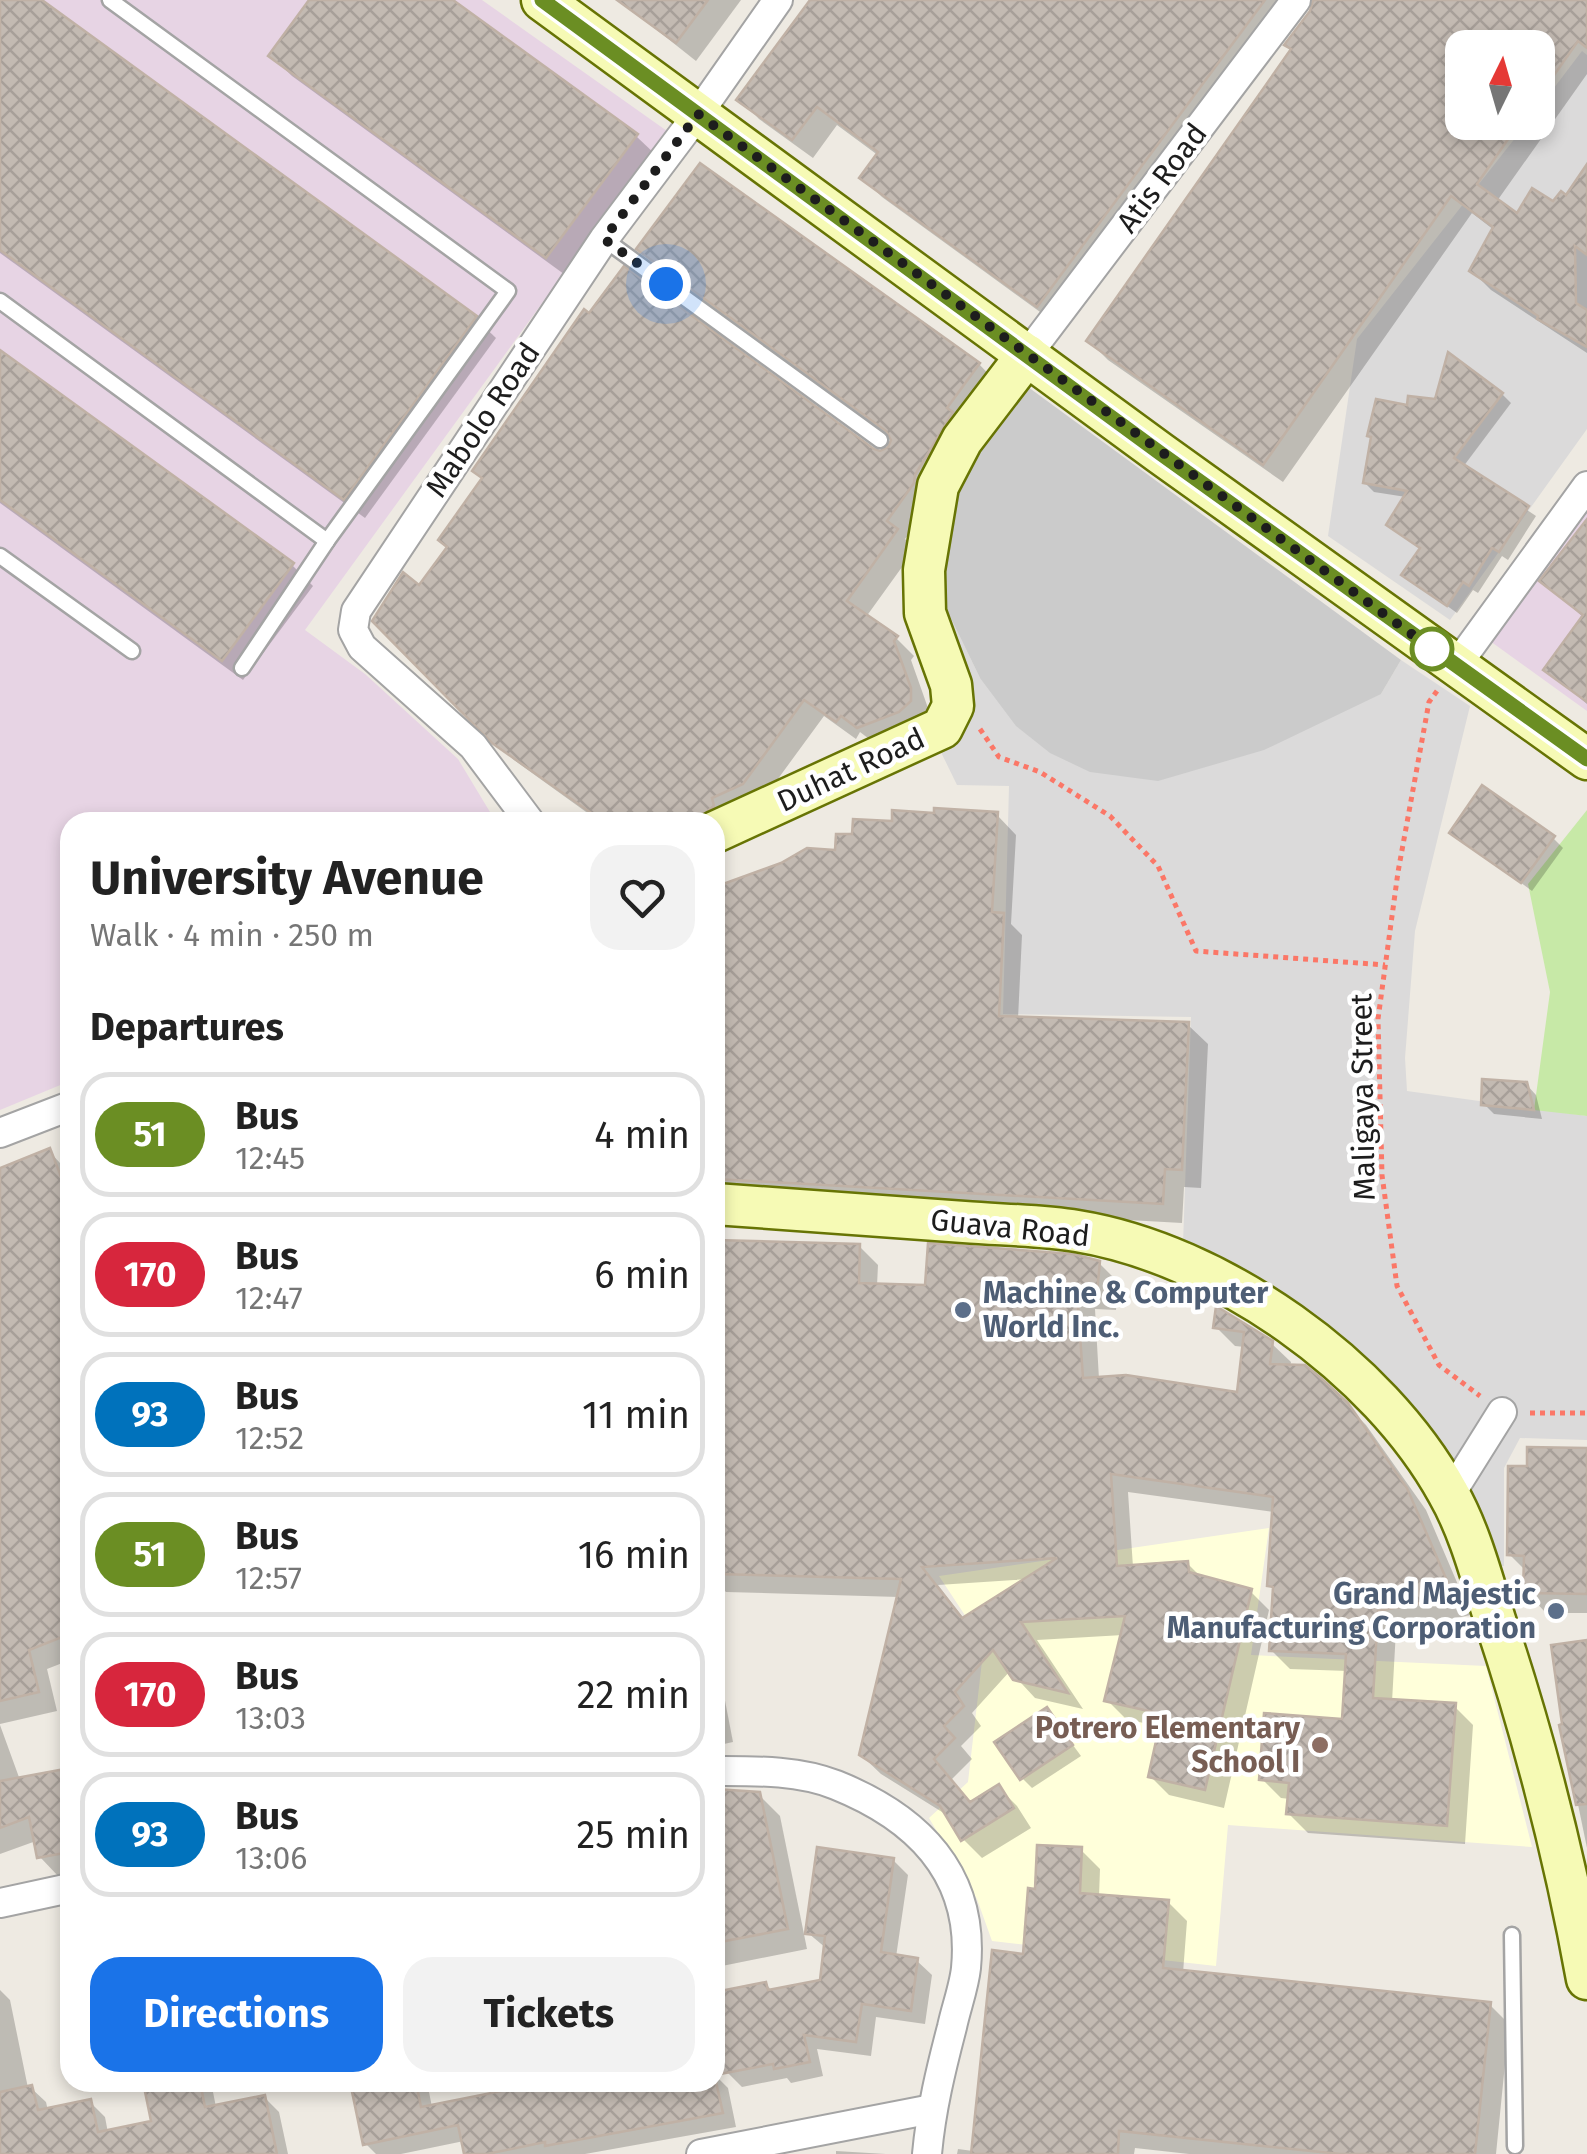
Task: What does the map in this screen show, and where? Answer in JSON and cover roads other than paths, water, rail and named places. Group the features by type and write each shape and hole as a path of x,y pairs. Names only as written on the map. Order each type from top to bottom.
{"street":[{"path":"542,0 1587,759"},
{"name":"Mabolo Road","path":"522,812 473,746 362,646 353,630 356,611 604,239 778,0"},
{"name":"Atis Road","path":"1028,355 1296,0"},
{"name":"Duhat Road","path":"725,827 942,728 953,706 951,686 925,614 924,570 938,486 962,440 1028,355"},
{"path":"1456,666 1587,486"},
{"path":"0,1133 60,1110"},
{"name":"Guava Road","path":"725,1205 1077,1230 1150,1249 1233,1286 1308,1335 1365,1386 1420,1448 1450,1495 1512,1671 1574,1901 1587,1978"},
{"path":"1450,1495 1502,1412"},
{"path":"725,1771 772,1772 834,1784 898,1818 940,1856 964,1908 966,1968 932,2109 927,2154"},
{"path":"0,1902 60,1890"},
{"path":"701,2154 932,2109"}],"lane":[{"path":"110,0 508,292 327,541 242,668"},
{"path":"604,239 880,440"},
{"path":"0,301 327,541"},
{"path":"0,556 132,651"},
{"path":"1512,1935 1515,2146"}],"place":[{"name":"Machine & Computer World Inc.","path":"963,1310"},
{"name":"Grand Majestic Manufacturing Corporation","path":"1556,1611"},
{"name":"Potrero Elementary School I","path":"1320,1745"}]}
